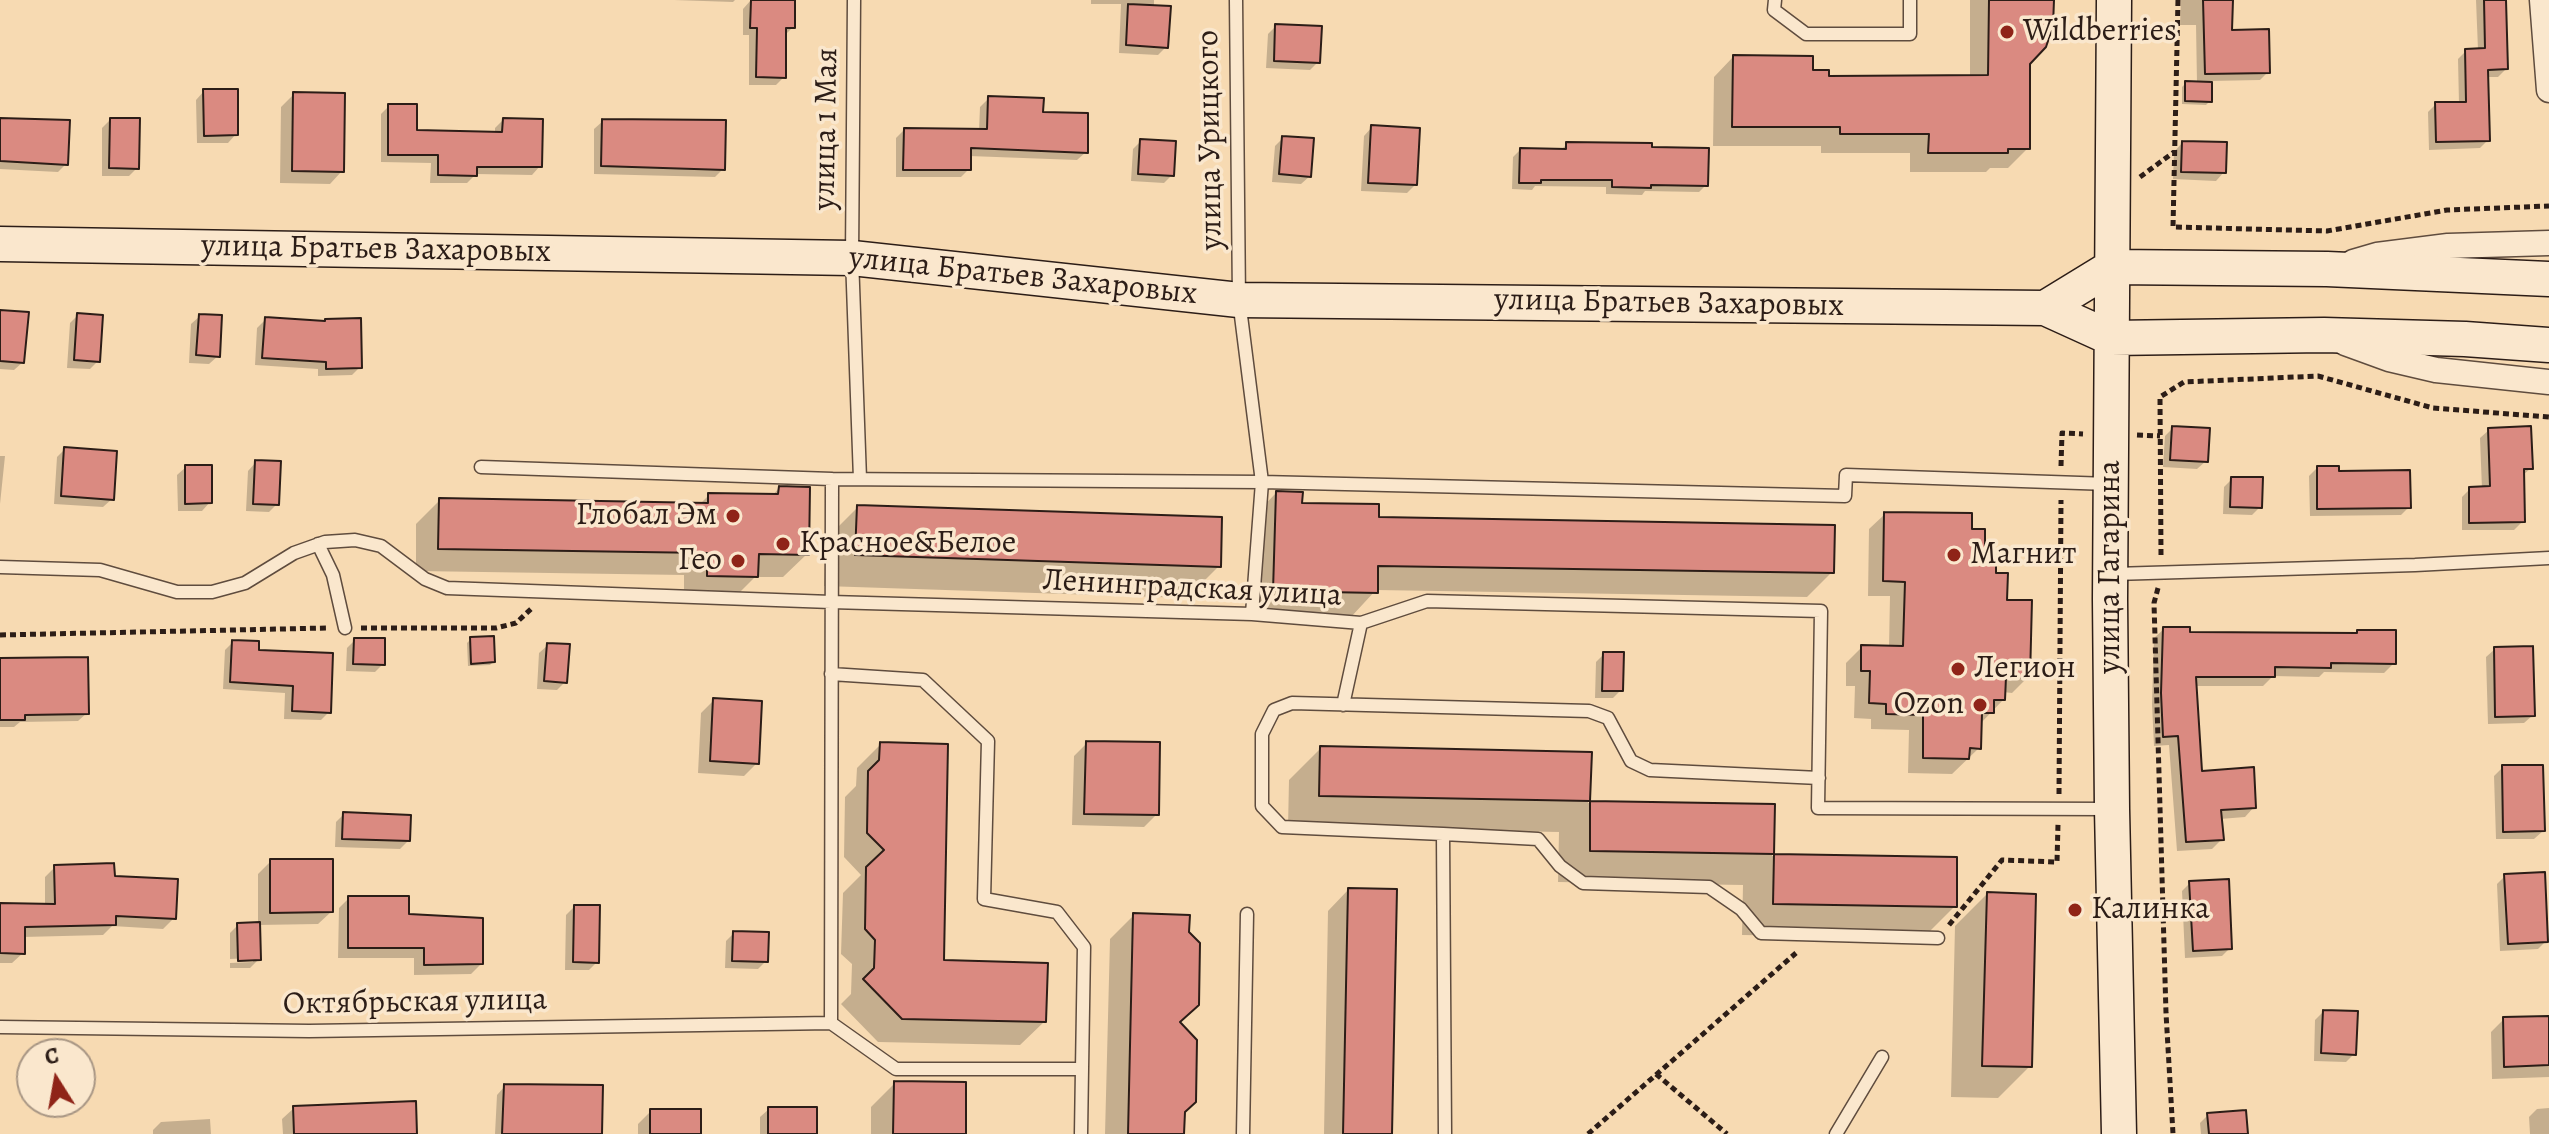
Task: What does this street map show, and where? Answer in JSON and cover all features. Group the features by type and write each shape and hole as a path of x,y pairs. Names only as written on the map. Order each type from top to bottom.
{"main road":[{"name":"улица Гагарина","path":"2114,0 2110,484 2112,809 2119,1134"},
{"name":"улица Братьев Захаровых","path":"0,244 852,258 1239,300 2045,308 2111,338"},
{"path":"2045,308 2112,267 2327,269 2549,279"},
{"path":"2111,338 2324,335 2549,345"}],"street":[{"path":"2542,0 2549,90"},
{"path":"2327,269 2377,255 2448,246 2549,243"},
{"path":"2324,335 2389,359 2436,370 2549,382"}],"lane":[{"name":"улица 1 Мая","path":"854,0 852,258 860,479"},
{"name":"улица Урицкого","path":"1236,0 1239,300 1262,482 1252,614"},
{"path":"1775,0 1774,10 1806,34 1910,34 1910,0"},
{"path":"481,467 832,479 1262,482 1845,496 1846,475 2110,484"},
{"path":"832,479 831,1023 896,1069 1082,1069"},
{"name":"Ленинградская улица","path":"0,567 100,570 177,592 212,592 245,583 294,553 318,544 355,540 381,546 425,579 447,588 1252,614 1361,623 1427,601 1821,611 1818,808 2112,809"},
{"path":"318,544 333,575 345,628"},
{"path":"2111,574 2549,558"},
{"path":"1343,705 1361,623"},
{"path":"831,674 923,680 988,741 984,899 1057,912 1084,947 1081,1134"},
{"path":"1819,778 1650,770 1631,761 1608,718 1589,711 1292,703 1274,710 1262,734 1262,806 1282,827 1538,839 1560,866 1583,883 1709,887 1741,909 1761,933 1938,938"},
{"path":"1443,834 1445,1134"},
{"path":"1243,1134 1247,914"},
{"name":"Октябрьская улица","path":"0,1027 309,1031 831,1023"},
{"path":"1836,1134 1882,1057"}],"path":[{"path":"2178,0 2173,227 2327,231 2447,210 2549,206"},
{"path":"2137,179 2175,151"},
{"path":"2173,1134 2166,1013 2154,603 2162,573 2160,397 2184,382 2318,376 2433,408 2549,417"},
{"path":"1938,938 2002,860 2057,862 2062,433 2090,434"},
{"path":"2127,435 2160,436"},
{"path":"0,635 496,628 516,623 550,592"},
{"path":"1588,1134 1817,934"},
{"path":"1656,1074 1727,1134"}],"building":[{"path":"751,0 795,0 795,28 786,28 786,78 756,77 757,28 750,28"},
{"path":"1989,0 2054,0 2053,26 2046,47 2030,64 2030,149 2008,149 2008,153 1928,153 1929,134 1840,134 1840,127 1732,127 1733,55 1813,56 1813,70 1829,70 1829,76 1988,75"},
{"path":"2203,0 2233,0 2232,30 2269,29 2270,73 2205,74"},
{"path":"2484,0 2506,0 2508,69 2488,70 2490,141 2436,142 2435,102 2466,102 2465,49 2485,48"},
{"path":"1128,4 1171,6 1168,48 1126,45"},
{"path":"1275,24 1322,26 1320,63 1274,61"},
{"path":"2185,81 2212,82 2212,102 2185,101"},
{"path":"203,89 238,89 238,135 204,136"},
{"path":"293,92 345,93 344,172 292,171"},
{"path":"988,96 1044,98 1043,112 1088,113 1088,153 971,148 971,170 903,170 904,128 987,129"},
{"path":"388,104 417,104 417,130 502,132 503,118 543,119 542,167 477,167 477,176 438,175 438,155 388,155"},
{"path":"0,118 70,120 68,165 0,161"},
{"path":"110,118 140,118 139,169 109,168"},
{"path":"602,119 726,120 725,170 601,166"},
{"path":"1371,125 1420,128 1417,185 1368,183"},
{"path":"1282,136 1314,138 1311,177 1279,174"},
{"path":"1140,139 1176,141 1174,176 1138,174"},
{"path":"2182,141 2227,142 2226,173 2181,172"},
{"path":"1566,142 1652,143 1652,147 1709,148 1708,186 1612,187 1612,180 1519,183 1520,148 1566,149"},
{"path":"0,310 29,312 24,363 0,361"},
{"path":"77,313 103,315 100,362 74,360"},
{"path":"199,314 222,315 220,357 196,355"},
{"path":"265,317 325,321 361,318 362,368 326,369 326,362 262,358"},
{"path":"2172,426 2210,428 2208,462 2170,460"},
{"path":"2531,426 2533,469 2524,469 2525,522 2469,523 2469,487 2490,486 2488,428"},
{"path":"64,447 117,451 114,500 61,496"},
{"path":"255,460 281,461 279,505 253,504"},
{"path":"185,465 212,465 212,503 185,504"},
{"path":"2317,466 2339,466 2339,471 2410,470 2411,508 2317,509"},
{"path":"2231,477 2263,477 2262,508 2230,507"},
{"path":"779,486 810,487 809,555 759,554 758,577 707,576 707,553 438,549 439,498 708,503 708,493 778,494"},
{"path":"1276,491 1303,492 1302,503 1379,504 1379,517 1835,525 1834,573 1378,566 1378,593 1273,591"},
{"path":"857,505 1222,517 1221,567 855,555"},
{"path":"1884,512 1972,513 1972,529 1985,529 1985,564 1996,564 1996,573 2008,573 2007,600 2032,600 2030,678 2006,677 2005,700 1994,700 1994,713 1982,713 1981,749 1970,748 1969,759 1923,758 1923,715 1886,714 1886,704 1869,703 1870,671 1861,671 1861,645 1903,646 1905,582 1883,581"},
{"path":"2163,627 2190,627 2190,632 2357,633 2357,630 2396,630 2396,664 2331,663 2331,668 2275,667 2275,677 2196,677 2202,771 2254,767 2256,808 2221,810 2224,840 2186,842 2178,736 2163,737"},
{"path":"494,636 495,662 471,664 470,637"},
{"path":"354,638 385,638 385,665 353,664"},
{"path":"232,640 259,641 259,650 333,653 331,713 292,711 293,686 230,682"},
{"path":"547,643 570,644 567,683 544,681"},
{"path":"2533,646 2535,716 2495,717 2494,647"},
{"path":"1603,652 1624,652 1623,691 1602,691"},
{"path":"88,657 89,714 25,715 25,720 0,720 0,658"},
{"path":"713,698 762,701 759,764 710,761"},
{"path":"1086,741 1160,742 1159,815 1084,814"},
{"path":"880,742 948,744 944,960 1048,963 1046,1022 902,1019 863,979 874,968 875,940 865,929 866,867 884,850 867,833 868,771 879,760"},
{"path":"1320,746 1592,752 1590,801 1319,796"},
{"path":"2502,765 2543,765 2545,831 2503,832"},
{"path":"1590,801 1775,804 1774,854 1590,851"},
{"path":"343,812 411,815 410,841 342,839"},
{"path":"1774,854 1957,857 1957,907 1773,904"},
{"path":"270,859 333,859 333,912 270,913"},
{"path":"114,863 115,876 178,879 176,919 116,916 116,925 25,927 25,954 0,953 0,903 55,904 54,865"},
{"path":"2545,872 2548,942 2508,944 2504,874"},
{"path":"2229,879 2232,949 2193,951 2189,881"},
{"path":"1348,888 1397,889 1392,1134 1343,1134"},
{"path":"1987,892 2036,894 2032,1067 1982,1066"},
{"path":"348,896 409,896 409,914 483,918 483,964 424,965 424,948 348,948"},
{"path":"574,905 600,905 599,963 573,962"},
{"path":"1133,913 1190,915 1189,932 1200,943 1199,1005 1180,1022 1197,1040 1196,1102 1185,1112 1184,1134 1128,1134"},
{"path":"260,922 261,960 238,961 237,923"},
{"path":"733,931 769,932 768,962 732,961"},
{"path":"2323,1010 2358,1011 2356,1055 2321,1053"},
{"path":"2549,1016 2549,1065 2504,1067 2503,1017"},
{"path":"894,1081 966,1082 966,1134 893,1134"},
{"path":"504,1084 603,1085 602,1134 502,1134"},
{"path":"416,1101 417,1134 294,1134 293,1106"},
{"path":"768,1107 817,1107 817,1134 768,1134"},
{"path":"650,1109 701,1109 701,1134 650,1134"},
{"path":"2246,1110 2248,1134 2209,1134 2207,1113"}],"place":[{"name":"Wildberries","path":"2007,32"},
{"name":"Глобал Эм","path":"733,516"},
{"name":"Красное&Белое","path":"783,544"},
{"name":"Магнит","path":"1954,555"},
{"name":"Гео","path":"738,561"},
{"name":"Легион","path":"1958,669"},
{"name":"Ozon","path":"1980,705"},
{"name":"Калинка","path":"2075,910"}]}
